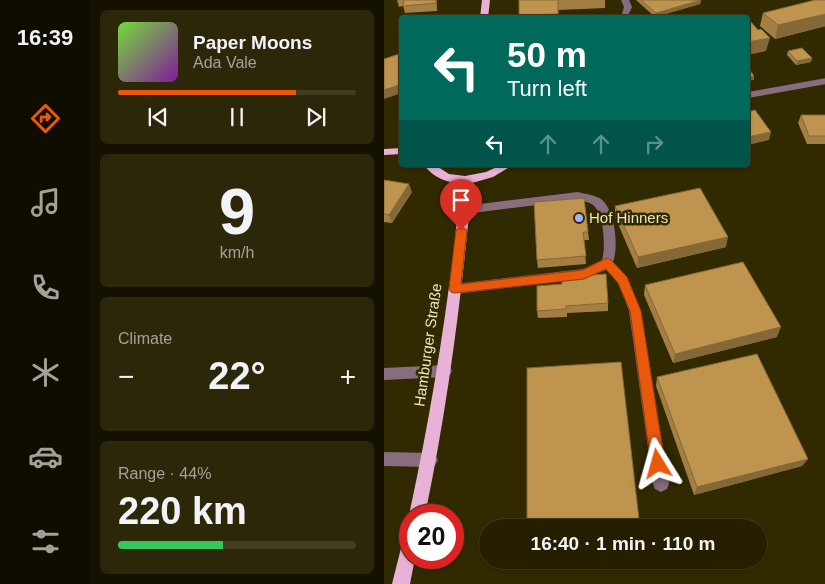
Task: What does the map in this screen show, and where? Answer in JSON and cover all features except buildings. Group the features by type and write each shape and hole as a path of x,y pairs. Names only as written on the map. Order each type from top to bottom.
{"main road":[{"path":"484,15 486,0"},
{"path":"384,152 399,151"},
{"path":"431,167 440,174 452,178 466,179 482,178 505,167"},
{"name":"Hamburger Straße","path":"420,504 430,460 445,371 466,179"},
{"path":"401,584 404,569"}],"street":[{"path":"625,0 628,7 625,15"},
{"path":"750,95 825,81"},
{"path":"455,289 584,274 598,269 607,263 611,252 605,211 596,201 578,196 464,210"},
{"path":"607,263 623,280 636,311 661,484"},
{"path":"384,374 445,371"},
{"path":"384,460 430,460"}],"place":[{"name":"Hof Hinners","path":"579,218"}],"route":[{"path":"461,230 455,289 584,274 598,269 607,263 623,280 636,311 658,464"}]}
